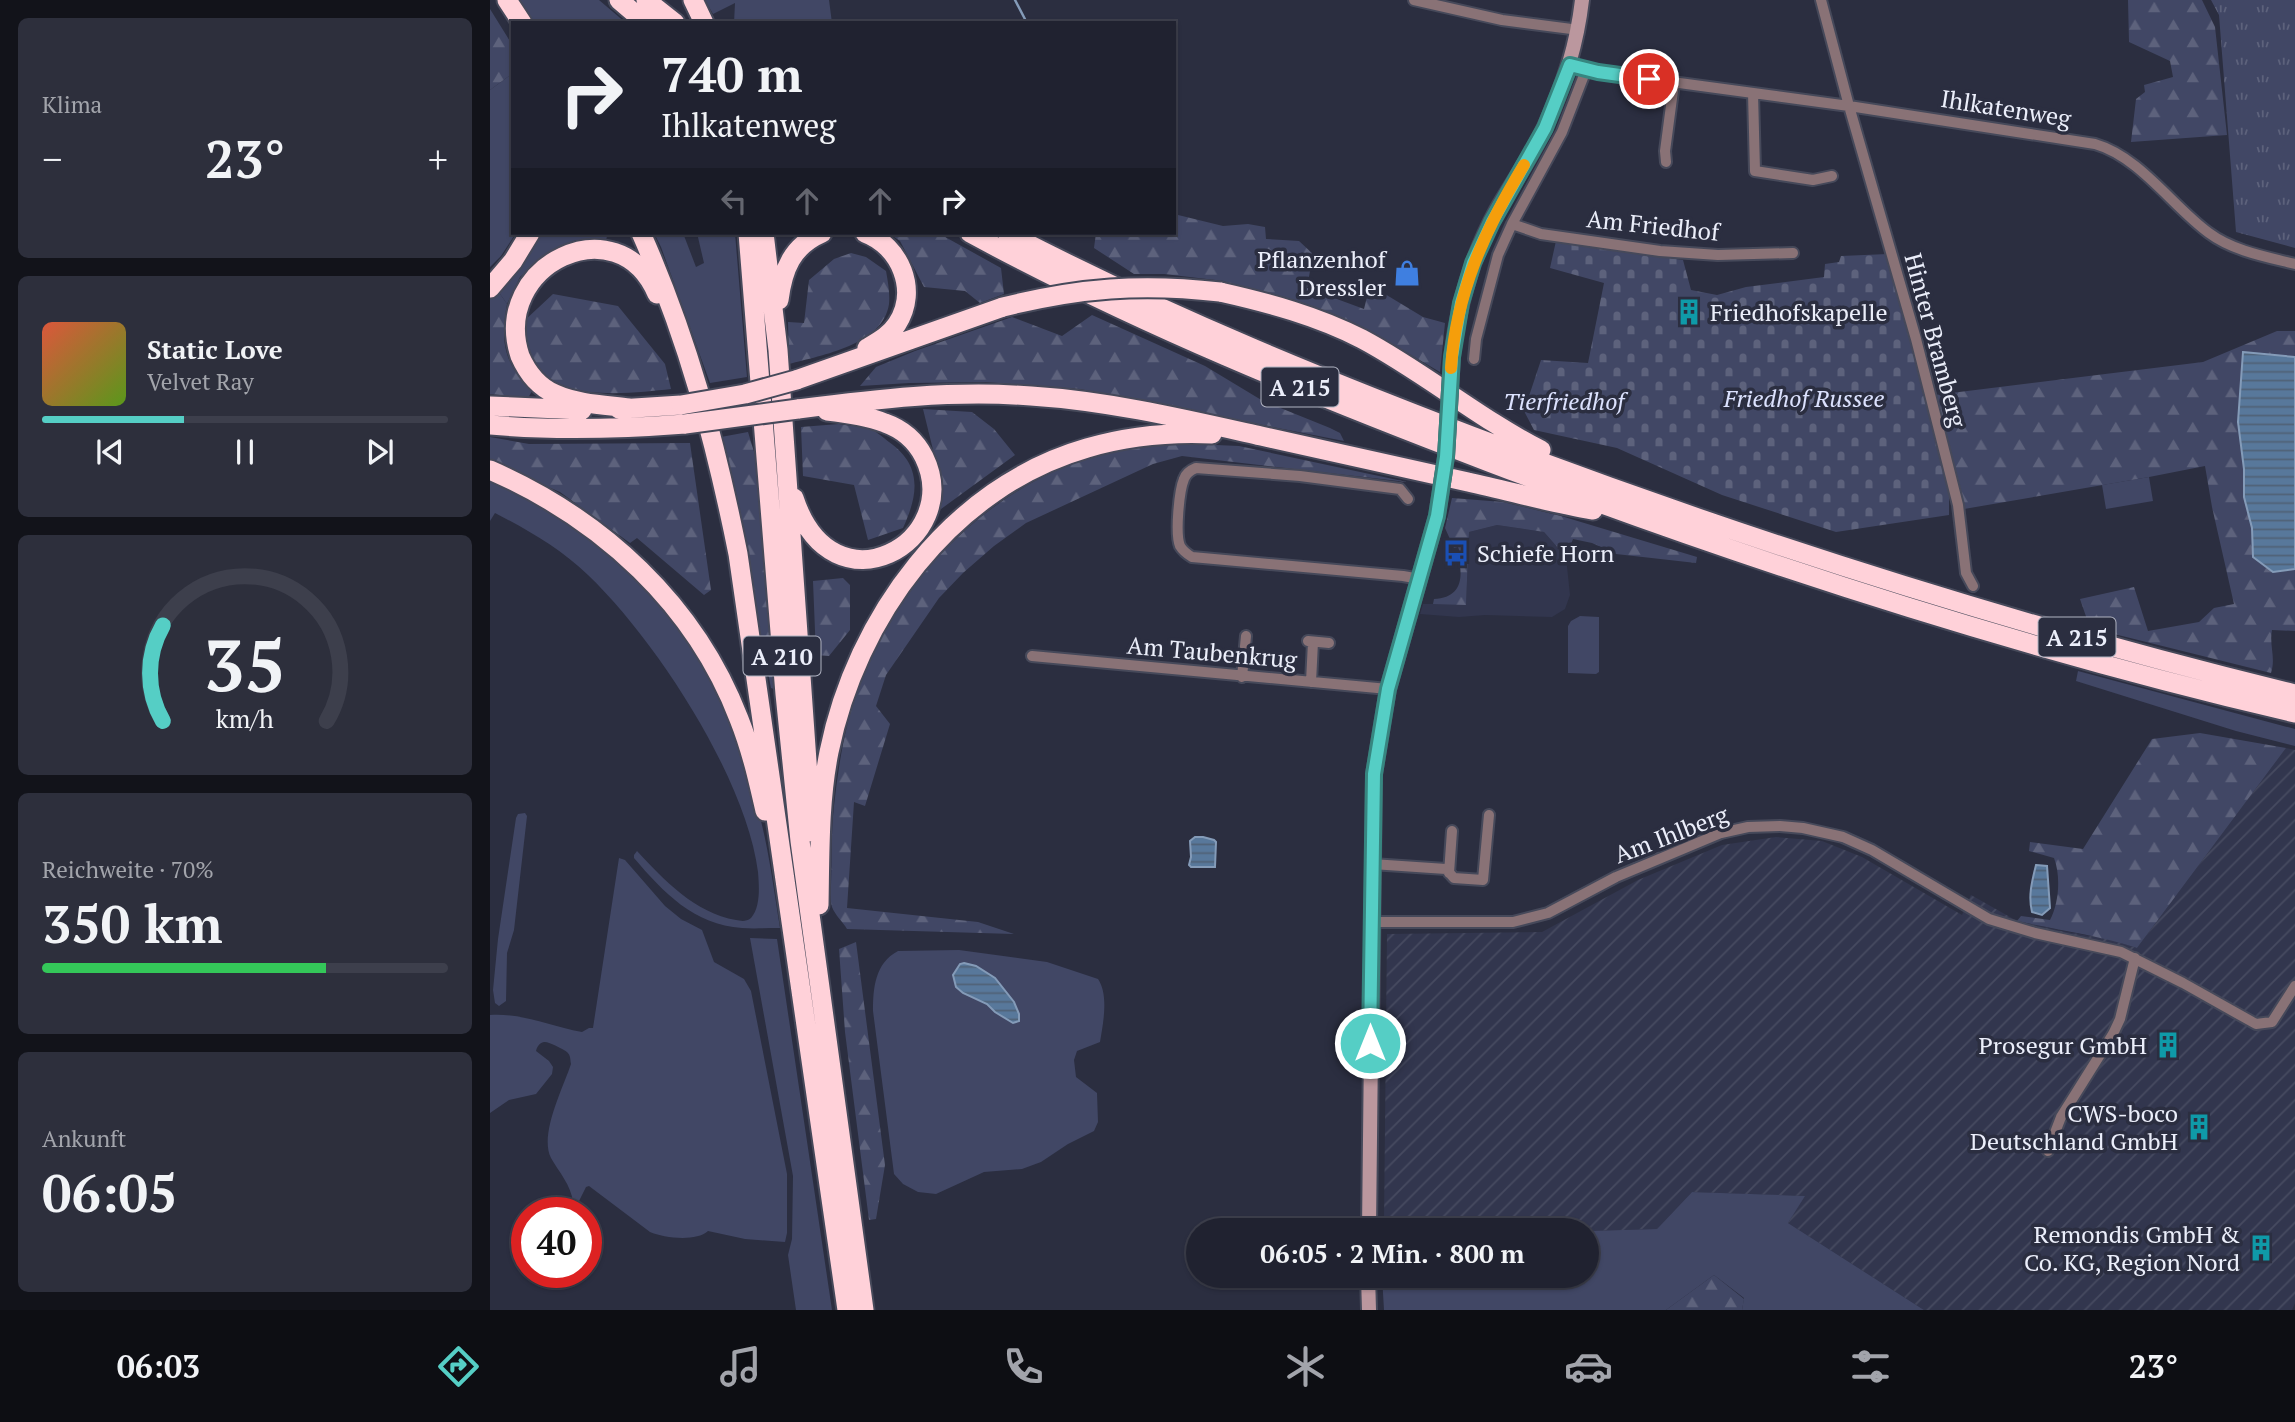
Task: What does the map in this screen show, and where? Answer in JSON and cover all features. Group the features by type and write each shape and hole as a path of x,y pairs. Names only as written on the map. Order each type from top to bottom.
{"highway":[{"path":"619,0 644,21"},
{"path":"646,0 672,21"},
{"path":"680,0 689,21"},
{"path":"693,0 704,21"},
{"path":"508,1 519,21"},
{"path":"490,288 513,261 529,235"},
{"name":"A 210","path":"642,235 667,292 699,387 717,453 738,554 847,1310"},
{"name":"A 210","path":"748,235 785,694 810,920 864,1310"},
{"path":"764,235 778,350 828,1046"},
{"path":"778,350 779,302 786,265 802,245 819,235"},
{"path":"828,370 883,339 897,324 904,307 906,284 898,261 885,245 870,235"},
{"name":"A 215","path":"974,235 1100,298 1258,369 1418,435 1643,509 2012,619 2173,664 2295,694"},
{"name":"A 215","path":"1011,235 1156,305 1265,353 1643,509 1728,548 2009,636 2295,713"},
{"path":"699,387 655,289 637,266 619,255 594,249 577,250 550,260 528,281 515,307 513,328 516,345 521,359 536,380 556,395 565,398 683,414 798,409 916,395 1004,394 1065,399 1130,409 1254,435 1470,482 1548,503 1643,509"},
{"path":"490,425 608,429 683,414 828,370 1003,307 1053,295 1104,288 1160,286 1220,292 1281,306 1339,328 1363,340 1510,434 1643,509"},
{"path":"490,406 570,410 629,408"},
{"path":"787,471 797,509 812,535 832,553 858,560 897,550 911,539 921,527 932,498 927,463 921,451 905,434 871,418 798,409"},
{"path":"819,905 825,782 837,720 873,628 926,553 967,514 1003,487 1048,463 1084,449 1164,433 1254,435"},
{"path":"490,470 552,502 602,536 647,575 698,639 728,694 750,750 795,945"}],"street":[{"path":"1414,0 1502,20 1579,30"},
{"path":"1368,1218 1373,781 1378,740 1388,689 1437,516 1446,457 1452,357 1461,303 1473,263 1496,212 1545,128 1570,65 1583,0"},
{"name":"Hinter Bramberg","path":"1821,0 1923,364 1958,505 1966,573 1973,586"},
{"name":"Ihlkatenweg","path":"1570,65 1586,70 2084,141 2102,146 2124,158 2215,237 2259,255 2295,264"},
{"path":"1474,359 1476,340 1498,255 1562,132 1586,70"},
{"path":"1666,162 1665,151 1674,83"},
{"path":"1753,93 1755,171 1813,180 1832,176"},
{"name":"Am Friedhof","path":"1512,224 1541,234 1660,251 1718,255 1793,253"},
{"path":"1408,499 1400,489 1300,476 1196,468 1188,472 1183,480 1178,521 1179,540 1182,549 1192,557 1420,579"},
{"path":"1242,677 1245,635"},
{"path":"1311,682 1310,642 1329,643"},
{"name":"Am Taubenkrug","path":"1032,656 1388,689"},
{"path":"1372,864 1446,869 1454,878 1483,880 1489,815"},
{"name":"Am Ihlberg","path":"1371,918 1513,922 1532,918 1564,905 1616,877 1705,839 1748,827 1780,826 1821,831 1843,837 1872,850 1989,919 2035,933 2121,952 2256,1024 2272,1022 2295,986"},
{"path":"1450,873 1452,831"},
{"path":"2048,1151 2062,1117 2120,1019 2135,958"},
{"path":"1368,1288 1369,1310"}],"shaded area":[{"path":"2243,352 2295,357 2295,569 2273,572 2253,557 2252,528 2244,497 2244,469 2238,422"},
{"path":"1497,525 1544,532 1566,557 1570,595 1565,609 1552,617 1459,617 1420,614 1423,604 1466,604 1469,532"},
{"path":"2286,748 2295,750 2295,1303 2292,1310 1924,1310 1788,1223 1804,1196 1692,1192 1657,1229 1599,1231 1599,1218 1384,1218 1387,934 1542,932 1638,880 1722,845 1776,837 1822,841 1862,857 1962,915 1971,895 2017,921 2112,940 2137,948"},
{"path":"1195,837 1216,842 1215,867 1191,867 1190,841"},
{"path":"2036,865 2047,866 2050,908 2042,915 2032,912 2030,900"},
{"path":"960,964 976,966 995,978 1014,1002 1019,1021 1013,1023 987,1004 956,987 953,975"}],"green space":[{"path":"517,0 599,0 624,21 530,21"},
{"path":"705,0 829,0 832,21 734,21 735,3 713,14"},
{"path":"2128,0 2202,0 2215,27 2227,135 2131,142 2136,99 2145,92 2144,85 2173,77 2170,61 2129,42"},
{"path":"2211,0 2295,0 2295,248 2236,232 2219,15"},
{"path":"490,9 511,43 511,74 490,90"},
{"path":"511,74 511,235 515,235 490,267 490,90"},
{"path":"1176,214 1223,226 1248,224 1265,227 1266,239 1299,241 1313,254 1307,288 1364,309 1370,285 1423,317 1445,323 1440,372 1370,331 1295,300 1234,286 1224,281 1164,274 1134,274 1094,248 1096,235 1176,235"},
{"path":"540,235 607,235 606,240 576,240 549,252 520,277 507,304 498,291 519,267"},
{"path":"655,235 684,235 696,267 704,263 697,235 735,235 747,377 710,383"},
{"path":"891,235 942,235 1001,268 1004,294 980,303 965,291 924,287 900,241"},
{"name":"Friedhof Russee","path":"1556,241 1683,260 1691,290 1717,295 1746,287 1824,277 1825,264 1839,262 1841,256 1888,254 1949,495 1949,515 1836,532 1722,495 1617,448 1534,430 1524,411 1541,360 1588,363 1604,283 1550,268"},
{"path":"851,253 866,257 886,271 889,304 884,318 863,339 849,346 789,364 788,322 804,323 809,280 834,259"},
{"path":"498,291 507,304 504,330 506,352 515,371 532,391 528,398 490,394 490,298"},
{"path":"553,294 618,306 665,364 671,389 597,393 560,385 545,376 529,354 523,322"},
{"path":"1092,315 1205,366 1263,401 1340,433 1344,441 1080,389 986,382 860,386 876,367 1012,317 1062,336"},
{"path":"2277,331 2295,331 2295,357 2243,352 2238,422 2244,469 2244,497 2252,528 2253,557 2273,572 2295,569 2295,631 2272,630 2271,673 2090,628 2080,599 2134,587 2148,631 2199,622 2214,608 2234,604 2205,466 1964,509 1935,395 2203,362"},
{"path":"923,409 972,412 994,429 1015,455 941,509 937,466"},
{"path":"839,424 871,429 900,451 908,461 914,493 903,528 868,540 854,485 803,476 801,427"},
{"path":"748,432 755,455 774,689 771,688 721,437"},
{"path":"490,437 529,444 690,443 711,590 704,595 637,538 630,543 560,492 490,462"},
{"path":"1168,443 1239,446 1407,482 1182,456 1153,464 1026,523 994,546 939,598 886,675 876,706 890,724 865,806 854,802 847,908 978,922 1014,934 847,929 833,910 831,902 832,826 836,785 848,722 864,673 887,626 916,583 951,544 990,510 1033,482 1081,461 1131,447"},
{"path":"2149,477 2153,501 2106,509 2102,485"},
{"path":"490,480 544,509 591,540 632,575 666,613 695,655 720,702 741,754 763,827 780,928 742,928 709,921 681,905 656,883 634,858 637,851 669,884 707,910 742,921 751,918 754,913 758,902 759,883 750,835 736,795 694,713 642,636 588,575 555,548 520,526 495,513 490,521"},
{"path":"1452,498 1503,502 1561,516 1697,557 1696,563 1616,554 1592,543 1573,539 1566,557 1544,532 1497,525 1469,532 1466,605 1433,604 1434,599 1443,598 1455,591 1460,579 1458,557 1461,555 1458,547 1454,548 1445,528"},
{"path":"843,578 850,585 850,630 829,656 816,655 813,581"},
{"path":"1580,616 1599,617 1599,672 1596,674 1568,673 1568,626"},
{"path":"2078,671 2295,729 2295,746 2236,731 2076,681"},
{"path":"2200,733 2286,748 2137,948 2017,921 2021,916 2050,920 2057,898 2058,873 2054,858 2029,851 2030,842 2083,849 2152,739"},
{"path":"525,813 527,816 514,930 507,953 506,1001 499,1006 495,1003 493,990 498,939 516,818 518,814"},
{"path":"619,858 625,860 665,906 681,919 702,930 714,962 744,979 751,991 787,1174 785,1242 745,1239 708,1231 688,1238 656,1234 589,1186 581,1197 572,1197 548,1148 550,1124 571,1064 567,1052 552,1044 542,1043 536,1050 553,1067 552,1074 536,1094 509,1100 490,1113 490,1015 525,1018 582,1032 593,1028"},
{"path":"750,938 777,939 832,1310 796,1310 788,1255 792,1239 793,1176"},
{"path":"856,942 885,1165 876,1219 869,1220 845,1032 839,949"},
{"path":"959,950 1047,962 1098,979 1104,1001 1100,1042 1077,1051 1074,1060 1076,1077 1097,1093 1098,1122 1094,1131 1041,1162 1022,1169 984,1172 936,1194 918,1192 903,1184 894,1174 873,1011 875,985 880,969 890,956 898,951","holes":["967,964 986,972 999,983 1017,1023 956,987"]},
{"path":"1692,1192 1805,1196 1788,1223 1924,1310 1742,1310 1744,1298 1714,1275 1666,1310 1384,1310 1383,1288 1599,1288 1599,1231 1657,1229"},
{"path":"1714,1275 1744,1299 1742,1310 1666,1310"}],"waterway":[{"path":"1015,0 1026,21"}],"slow traffic":[{"path":"1451,368 1454,336 1473,263 1496,212 1524,165"}],"place":[{"name":"Pflanzenhof Dressler","path":"1407,273"},
{"name":"Friedhofskapelle","path":"1689,312"},
{"name":"Schiefe Horn","path":"1456,553"},
{"name":"Prosegur GmbH","path":"2168,1045"},
{"name":"CWS-boco Deutschland GmbH","path":"2199,1127"},
{"name":"Remondis GmbH & Co. KG, Region Nord","path":"2261,1248"}],"route":[{"path":"1370,1043 1373,801 1378,740 1388,689 1437,516 1446,457 1454,336 1461,303 1473,263 1496,212 1545,128 1570,65 1649,79"}],"park label":[{"name":"Tierfriedhof","path":"1564,401"}]}
